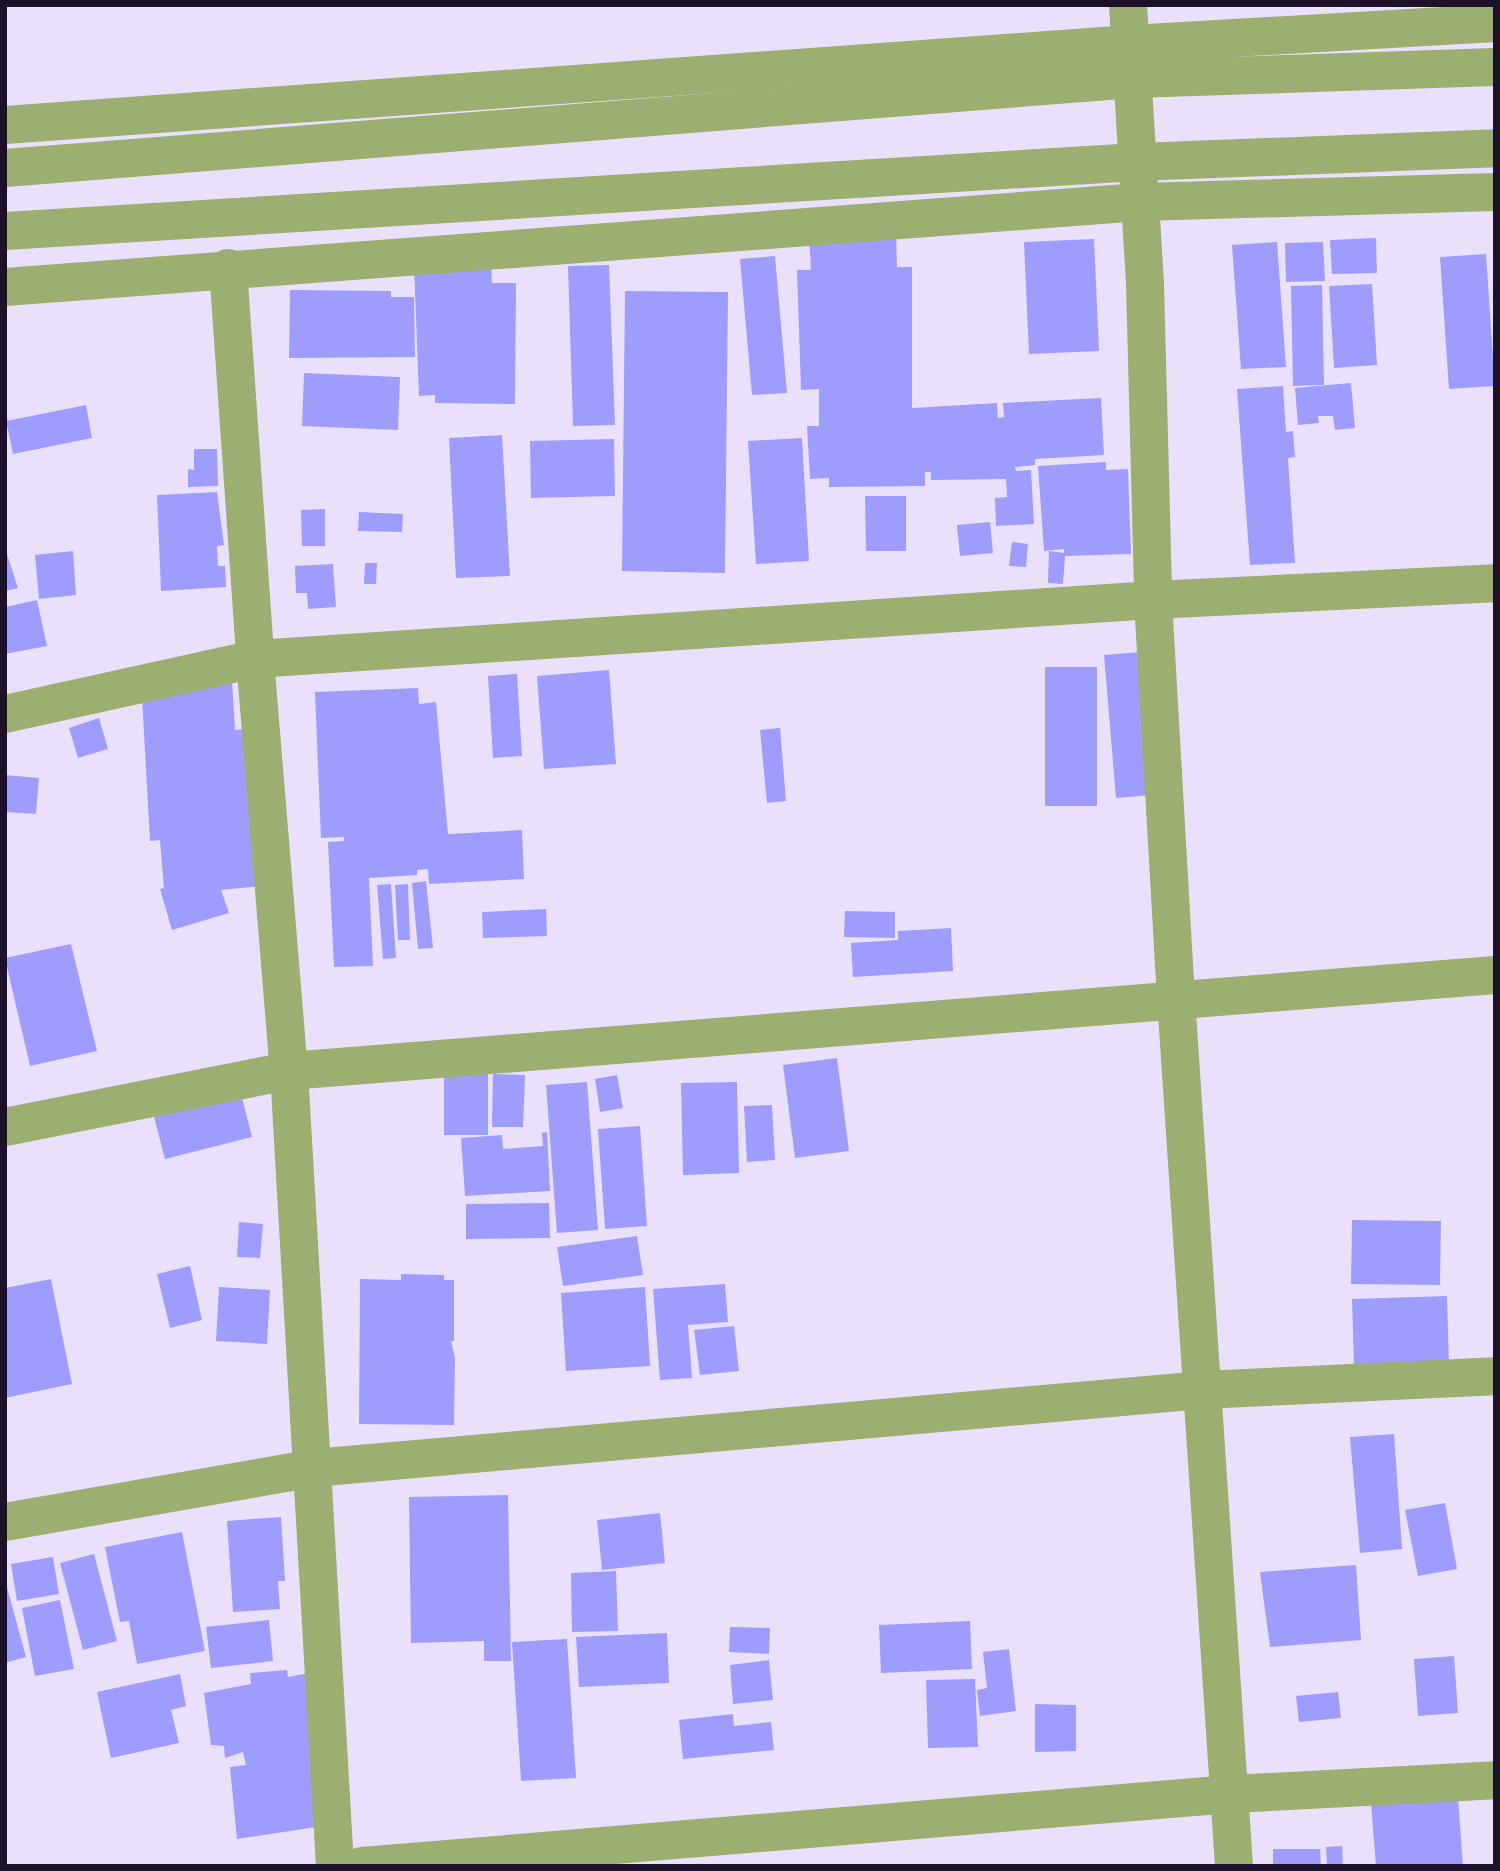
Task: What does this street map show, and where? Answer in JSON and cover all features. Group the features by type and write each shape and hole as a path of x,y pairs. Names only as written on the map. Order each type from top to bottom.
{"street":[{"path":"1128,5 1140,202 1153,600 1176,998 1234,1866"},
{"path":"5,168 1132,62 1495,23"},
{"path":"5,125 1132,62 1495,67"},
{"path":"5,230 1137,162 1495,148"},
{"path":"5,287 228,268 1140,202 1495,192"},
{"path":"228,268 255,659 289,1071 335,1866"},
{"path":"5,714 255,659 1153,600 1495,583"},
{"path":"5,1127 289,1071 1176,998 1495,975"},
{"path":"5,1521 313,1468 1202,1390 1495,1376"},
{"path":"362,1866 1231,1794 1495,1780"}],"building":[{"path":"896,231 897,267 912,267 912,408 997,403 998,418 1004,417 1003,403 1101,398 1104,455 1035,459 1035,465 1015,467 1016,471 1031,470 1034,524 996,526 995,498 1007,497 1006,479 931,480 931,472 925,472 925,486 829,487 829,478 810,479 807,426 819,426 819,389 801,390 797,270 811,270 809,235"},
{"path":"1376,238 1377,273 1332,274 1330,240"},
{"path":"1094,239 1099,351 1029,354 1024,242"},
{"path":"1277,242 1286,367 1241,369 1232,245"},
{"path":"1323,242 1325,281 1286,282 1285,243"},
{"path":"1486,254 1495,386 1449,389 1440,257"},
{"path":"775,256 787,393 752,395 740,259"},
{"path":"491,264 492,283 516,283 515,404 435,403 435,395 419,396 414,266"},
{"path":"609,265 615,425 573,426 568,266"},
{"path":"1372,284 1377,365 1334,368 1329,286"},
{"path":"1322,285 1324,385 1293,386 1291,286"},
{"path":"290,290 391,291 391,297 414,297 415,357 289,358"},
{"path":"625,291 728,292 725,573 622,571"},
{"path":"304,373 400,377 398,430 302,426"},
{"path":"1351,383 1355,428 1335,430 1333,416 1318,416 1319,423 1298,425 1295,388"},
{"path":"1283,386 1286,432 1293,431 1295,457 1288,458 1295,563 1250,565 1237,389"},
{"path":"86,405 92,438 13,454 6,421"},
{"path":"502,435 510,576 456,578 449,438"},
{"path":"802,438 809,561 756,564 748,441"},
{"path":"614,439 615,496 531,498 530,441"},
{"path":"194,449 217,449 218,486 188,487 188,469 194,470"},
{"path":"1106,462 1106,470 1128,469 1131,554 1065,556 1063,584 1048,583 1049,551 1064,553 1064,549 1044,551 1038,466"},
{"path":"217,492 224,545 217,546 218,566 225,566 226,587 161,591 157,495"},
{"path":"865,496 906,496 906,551 866,551"},
{"path":"325,509 325,546 302,546 301,510"},
{"path":"359,512 403,514 402,532 358,531"},
{"path":"990,522 993,553 960,556 957,525"},
{"path":"1012,542 1028,544 1026,567 1009,566"},
{"path":"5,548 18,588 5,591"},
{"path":"73,551 76,595 39,599 35,555"},
{"path":"365,563 377,563 376,584 364,584"},
{"path":"333,564 336,607 308,609 307,593 296,593 295,566"},
{"path":"37,600 47,646 5,654 5,607"},
{"path":"1140,652 1152,795 1116,798 1104,655"},
{"path":"1045,667 1097,667 1097,806 1045,806"},
{"path":"609,670 616,764 544,769 537,676"},
{"path":"517,674 522,756 493,758 488,676"},
{"path":"232,681 235,730 255,728 270,885 221,890 229,913 172,930 160,889 164,888 160,840 150,841 142,697"},
{"path":"418,688 419,704 436,702 448,834 522,830 524,879 429,884 428,869 417,870 417,875 369,878 373,966 334,967 328,842 344,841 344,837 321,838 315,692"},
{"path":"99,718 108,749 78,758 69,728"},
{"path":"780,728 786,801 767,803 760,730"},
{"path":"5,775 39,778 36,814 5,812"},
{"path":"426,881 433,948 418,949 412,883"},
{"path":"391,884 396,958 383,959 377,885"},
{"path":"408,884 410,940 398,940 395,885"},
{"path":"546,909 547,936 483,938 482,912"},
{"path":"845,911 895,912 895,938 844,937"},
{"path":"951,928 953,971 853,977 851,943 898,940 898,931"},
{"path":"71,944 97,1051 30,1066 5,958"},
{"path":"837,1058 849,1151 795,1158 783,1065"},
{"path":"444,1073 488,1073 488,1135 444,1135"},
{"path":"493,1074 525,1075 523,1127 492,1127"},
{"path":"617,1075 623,1108 600,1112 595,1079"},
{"path":"587,1082 598,1230 557,1233 546,1085"},
{"path":"737,1082 739,1173 683,1175 681,1083"},
{"path":"240,1090 252,1137 165,1159 153,1113"},
{"path":"772,1105 775,1160 747,1162 744,1106"},
{"path":"640,1126 647,1226 605,1229 598,1129"},
{"path":"547,1132 550,1191 465,1196 461,1138 502,1135 503,1149 543,1146 542,1133"},
{"path":"549,1203 550,1238 466,1239 466,1204"},
{"path":"1352,1220 1441,1221 1440,1285 1351,1284"},
{"path":"239,1222 263,1224 260,1258 237,1257"},
{"path":"637,1236 643,1275 563,1286 557,1247"},
{"path":"190,1266 202,1320 170,1328 157,1274"},
{"path":"401,1274 444,1275 444,1280 454,1280 454,1341 451,1341 455,1358 454,1425 359,1424 360,1279 401,1280"},
{"path":"51,1279 72,1384 5,1398 5,1288"},
{"path":"725,1284 728,1322 688,1325 692,1378 660,1380 653,1289"},
{"path":"219,1287 270,1290 267,1344 216,1341"},
{"path":"645,1287 650,1366 566,1371 561,1293"},
{"path":"1447,1296 1449,1364 1354,1367 1352,1299"},
{"path":"734,1326 739,1371 700,1375 694,1330"},
{"path":"1394,1434 1402,1549 1360,1553 1350,1437"},
{"path":"508,1495 511,1661 484,1661 484,1641 411,1643 409,1497"},
{"path":"1445,1503 1457,1569 1418,1576 1405,1510"},
{"path":"660,1513 665,1563 602,1570 597,1520"},
{"path":"281,1517 285,1581 278,1581 280,1609 233,1612 227,1521"},
{"path":"182,1532 205,1651 137,1664 129,1621 120,1622 105,1547"},
{"path":"94,1554 117,1641 83,1650 60,1563"},
{"path":"53,1557 59,1594 17,1601 11,1564"},
{"path":"1356,1565 1361,1640 1270,1647 1260,1572"},
{"path":"616,1571 618,1631 572,1632 571,1573"},
{"path":"5,1580 26,1657 5,1663"},
{"path":"60,1600 74,1669 35,1676 22,1608"},
{"path":"269,1620 273,1661 211,1668 206,1627"},
{"path":"970,1621 972,1669 881,1673 879,1625"},
{"path":"730,1627 770,1628 769,1654 729,1652"},
{"path":"667,1633 669,1683 579,1687 576,1637"},
{"path":"567,1639 576,1778 521,1781 512,1642"},
{"path":"1009,1649 1016,1711 980,1716 977,1690 987,1688 983,1652"},
{"path":"1454,1656 1458,1713 1418,1716 1414,1659"},
{"path":"769,1660 773,1700 733,1704 730,1665"},
{"path":"287,1670 288,1677 314,1672 316,1827 237,1839 230,1767 246,1765 243,1752 225,1758 224,1746 211,1745 204,1693 251,1684 250,1673"},
{"path":"180,1674 186,1706 171,1710 179,1743 111,1758 97,1692"},
{"path":"975,1679 978,1747 928,1748 926,1680"},
{"path":"1338,1692 1341,1718 1299,1722 1296,1696"},
{"path":"1035,1704 1076,1705 1076,1751 1035,1752"},
{"path":"733,1714 734,1726 771,1722 774,1750 683,1759 679,1720"},
{"path":"1458,1797 1463,1866 1376,1866 1371,1803"},
{"path":"1342,1846 1343,1866 1327,1866 1326,1847"},
{"path":"1273,1849 1320,1849 1321,1866 1273,1866"}]}
